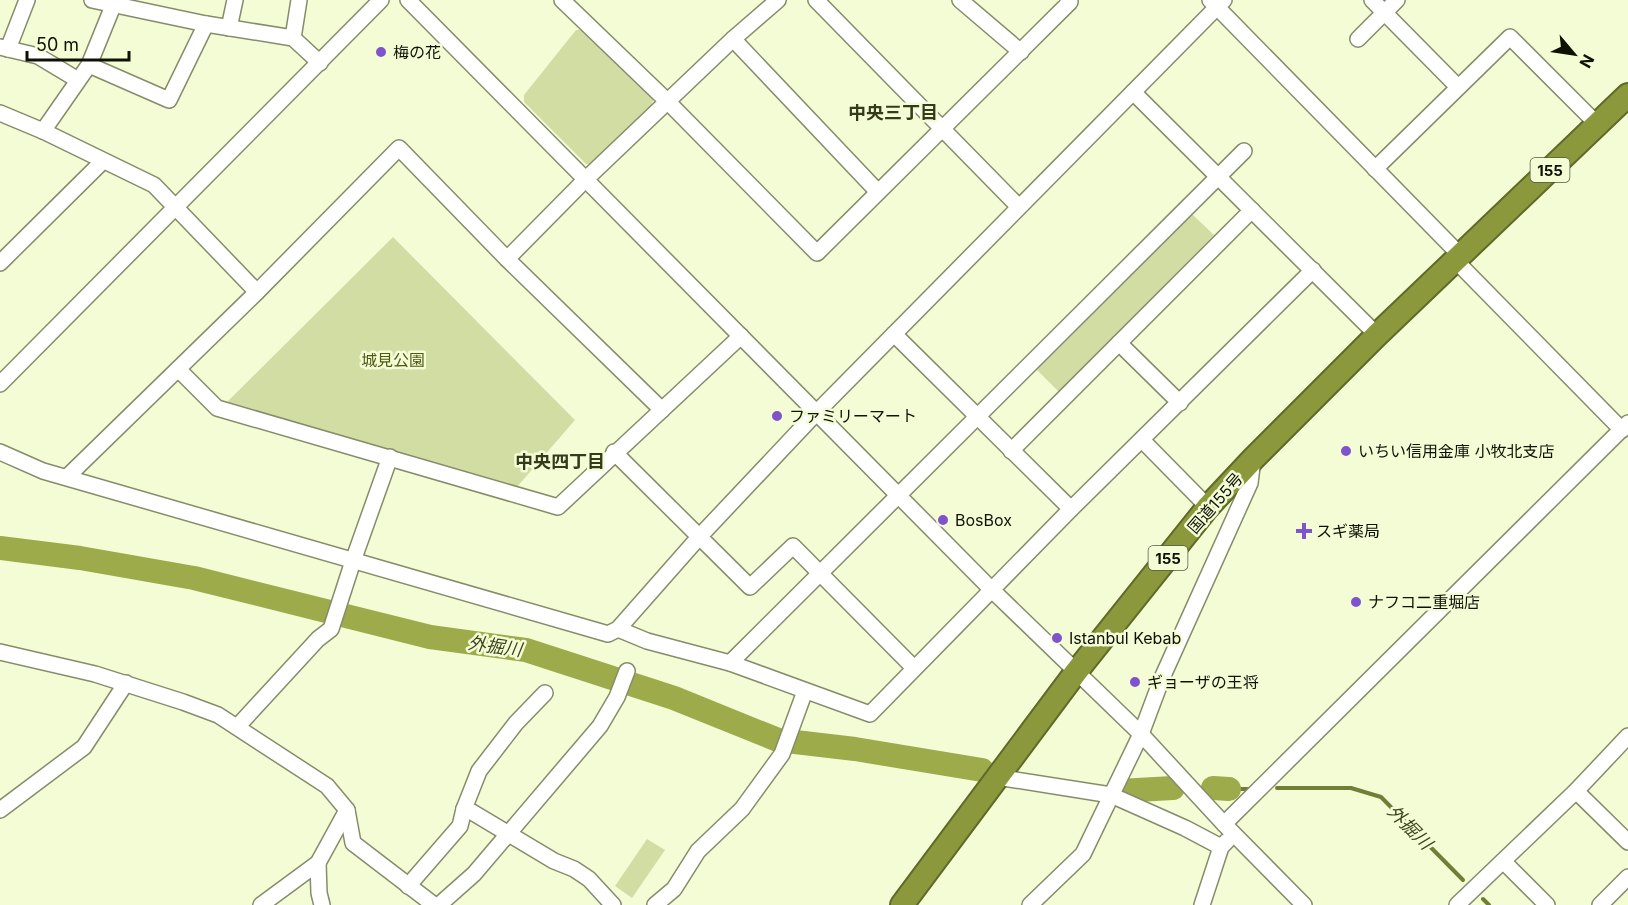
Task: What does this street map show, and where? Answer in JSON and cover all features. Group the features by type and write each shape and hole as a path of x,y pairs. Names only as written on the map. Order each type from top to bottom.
{"highway":[{"name":"国道155号","path":"902,905 1076,672 1208,507 1377,335 1628,95"},
{"name":"国道155号","path":"1462,253 1498,228 1602,141 1628,116"}],"street":[{"path":"27,0 4,48 38,56 78,80"},
{"path":"92,0 113,6 293,39 320,63"},
{"path":"229,28 235,0"},
{"path":"293,39 299,0"},
{"path":"0,384 381,0"},
{"path":"408,0 992,590 1140,734 1304,905"},
{"path":"562,0 668,102 817,253 1021,52 1070,2 1068,0"},
{"path":"507,259 585,180 733,39 778,0"},
{"path":"816,0 1019,207"},
{"path":"960,0 1021,52"},
{"path":"1372,0 1458,87"},
{"path":"1358,39 1397,0"},
{"path":"0,452 43,471 608,634 618,629 700,536 816,413 1133,92 1216,2 1375,169 1462,253 1625,427 1229,829 1202,905"},
{"path":"43,130 88,65 113,6"},
{"path":"88,65 169,100 206,24"},
{"path":"1375,169 1510,37 1598,125"},
{"path":"733,39 878,192"},
{"path":"1133,92 1377,335"},
{"path":"0,113 43,130 154,185 257,292"},
{"path":"68,477 257,292 399,148 507,259 662,410"},
{"path":"730,663 1244,151"},
{"path":"0,263 103,161"},
{"path":"1011,451 1252,210"},
{"path":"618,629 647,641 730,663 870,714 1071,509 1313,270"},
{"path":"894,334 1071,509"},
{"path":"178,369 218,408 558,507 614,452 741,336"},
{"path":"1119,343 1180,403"},
{"path":"1142,440 1208,507"},
{"path":"614,452 750,587 793,546 914,668"},
{"path":"237,727 318,639 331,629 390,457"},
{"path":"1030,905 1083,854 1140,734 1162,678 1250,483 1253,459"},
{"path":"0,652 126,683 209,712 237,727 327,786 347,810 353,843 434,905"},
{"path":"439,905 474,874 510,834 600,726 617,697 627,671"},
{"path":"0,810 84,747 126,683"},
{"path":"655,905 674,889 698,851 742,809 782,753 805,691"},
{"path":"408,886 460,826 479,771 516,723 545,693"},
{"path":"1457,905 1576,791 1628,736"},
{"path":"997,777 1111,795 1221,847"},
{"path":"1576,791 1628,842"},
{"path":"464,809 554,861 574,869 589,879 613,905"},
{"path":"261,905 318,862 347,810"},
{"path":"1503,861 1547,905"},
{"path":"318,862 319,893 322,905"},
{"path":"1600,905 1628,877"}],"green space":[{"path":"582,29 653,99 652,105 593,164 586,164 524,102 524,95 576,30"},
{"path":"1191,213 1214,235 1059,392 1036,369"},
{"name":"城見公園","path":"393,237 575,420 517,487 226,403"},
{"path":"647,839 665,850 632,898 615,886"}],"waterway":[{"name":"外掘川","path":"0,548 80,558 194,578 430,637 526,650 674,698 778,740 855,749 982,770"},
{"name":"外掘川","path":"1119,791 1173,788"},
{"name":"外掘川","path":"1213,788 1229,789"},
{"name":"外掘川","path":"1277,788 1351,788 1381,797 1463,880"},
{"name":"外掘川","path":"1229,789 1249,789"},
{"name":"外掘川","path":"1483,899 1489,905"}],"place":[{"name":"梅の花","path":"381,52"},
{"name":"ファミリーマート","path":"777,416"},
{"name":"いちい信用金庫 小牧北支店","path":"1346,451"},
{"name":"BosBox","path":"943,520"},
{"name":"スギ薬局","path":"1304,531"},
{"name":"ナフコ二重堀店","path":"1356,602"},
{"name":"Istanbul Kebab","path":"1057,638"},
{"name":"ギョーザの王将","path":"1135,682"}],"district":[{"name":"中央三丁目","path":"893,112"},
{"name":"中央四丁目","path":"560,461"}]}
